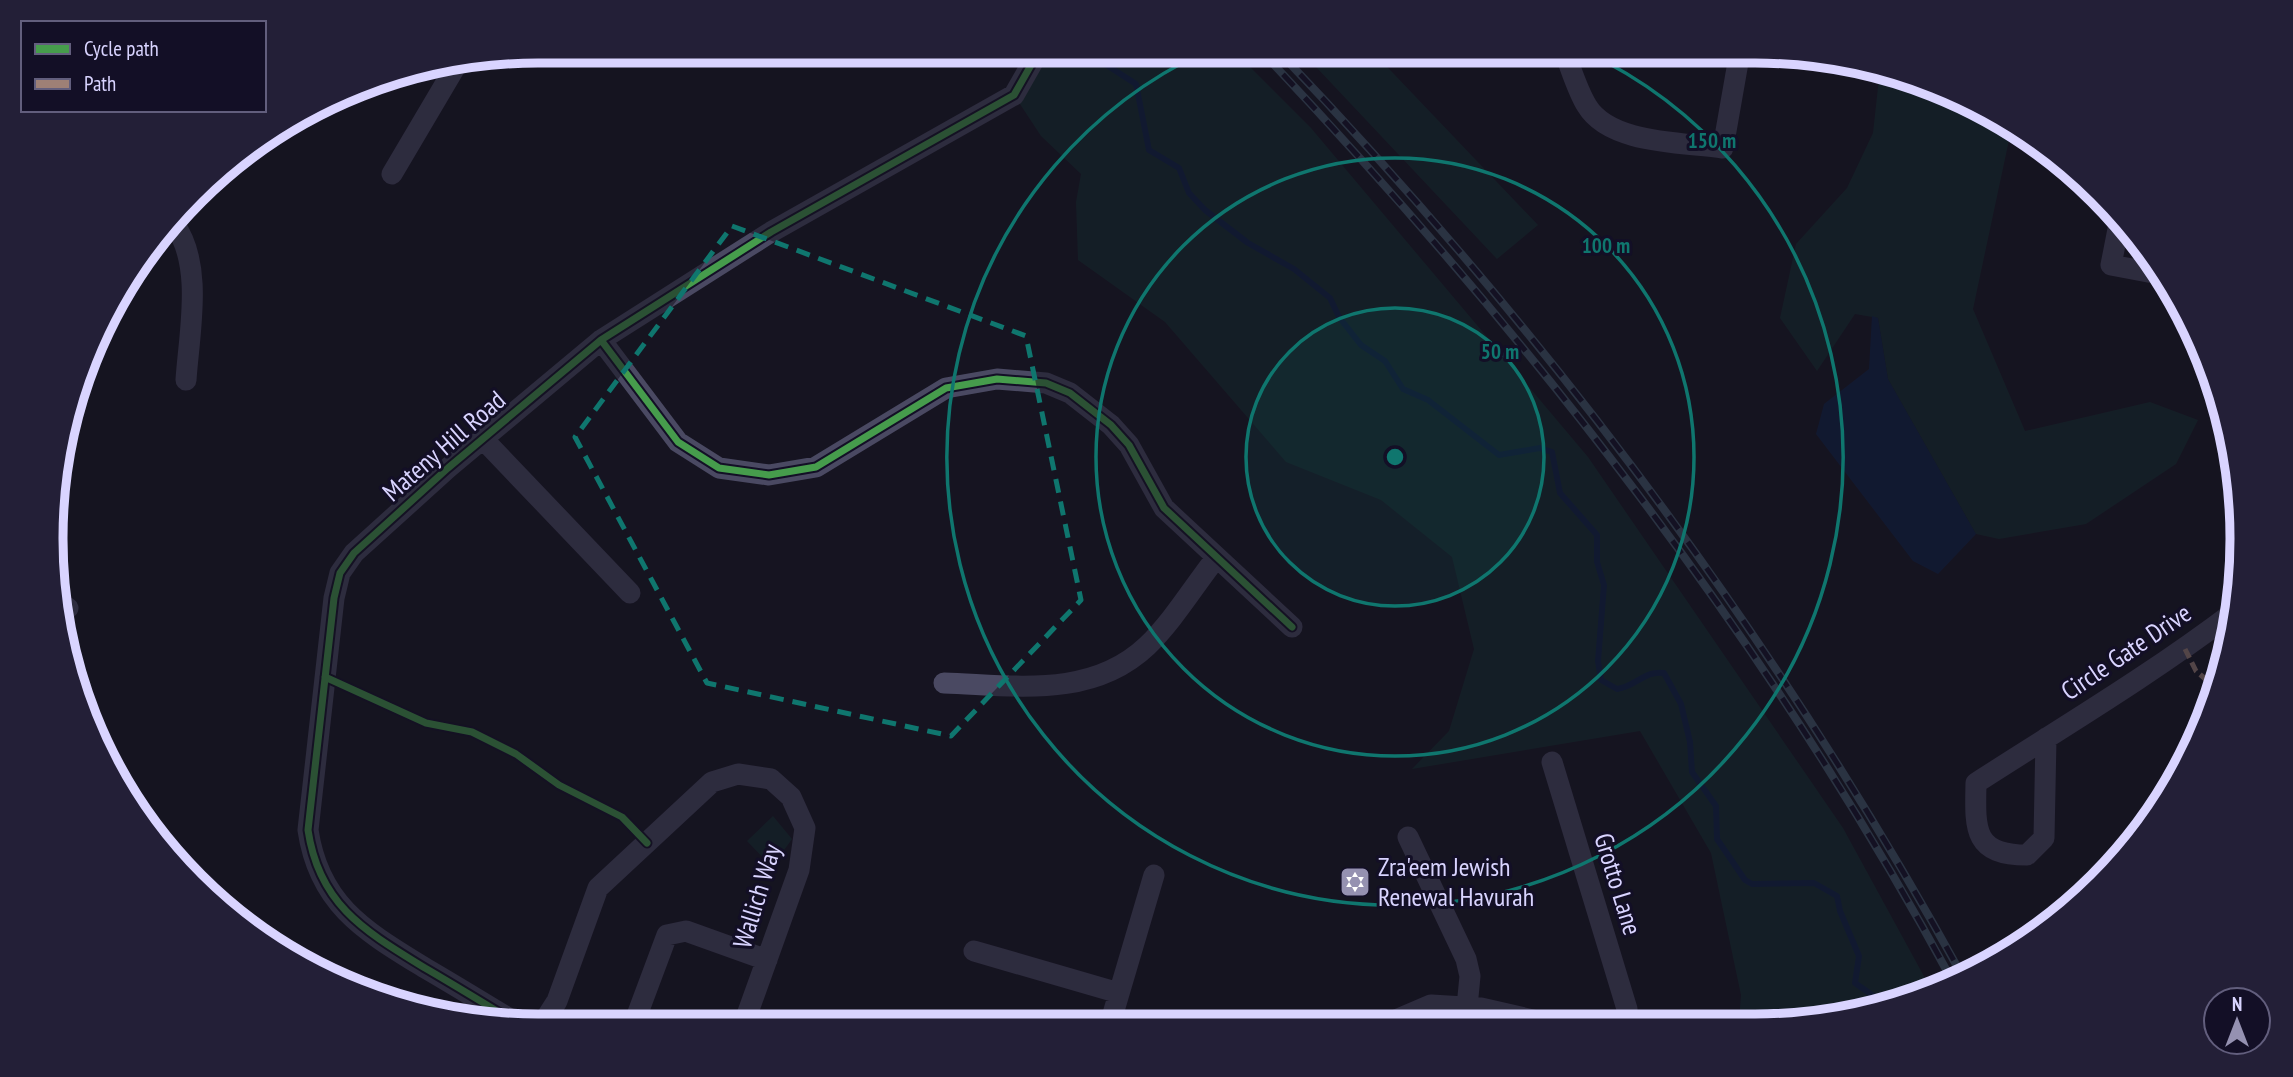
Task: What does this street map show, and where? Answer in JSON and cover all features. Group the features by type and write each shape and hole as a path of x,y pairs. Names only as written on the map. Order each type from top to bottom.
{"street":[{"name":"Mateny Hill Road","path":"499,1012 365,931 344,911 320,877 312,856 308,830 334,598 340,573 354,553 601,340 771,232 1014,95 1032,63"},
{"path":"1569,63 1586,106 1602,125 1622,134 1723,148 1738,63"},
{"path":"393,174 453,71"},
{"path":"177,229 184,240 189,263 186,380"},
{"path":"2118,232 2111,265 2149,272"},
{"path":"601,340 678,442 719,468 769,475 816,467 946,388 997,380 1046,383 1070,393 1111,425 1129,445 1164,508 1292,627"},
{"path":"483,439 630,593"},
{"path":"944,683 1058,687 1107,674 1147,646 1216,558"},
{"name":"Circle Gate Drive","path":"2046,738 2044,838 2027,855 2000,855 1982,840 1975,817 1976,783 2046,738 2185,649 2223,620"},
{"name":"Grotto Lane","path":"1552,762 1627,1014"},
{"name":"Wallich Way","path":"549,1014 557,1001 598,888 712,782 738,774 771,779 791,797 805,828 799,870 747,1014"},
{"path":"1408,837 1466,959 1470,976 1467,1007"},
{"path":"1113,1014 1154,875"},
{"path":"637,1014 667,935 686,932 767,960"},
{"path":"974,951 1119,993"},
{"path":"1410,1014 1431,1005 1467,1007 1502,1014"}],"highlighted area":[{"path":"732,226 1026,336 1081,600 951,736 707,683 575,437"}],"green space":[{"path":"1032,63 1246,63 1311,128 1588,457 1843,828 1927,981 1847,1005 1786,1013 1740,1014 1741,995 1711,853 1640,731 1412,769 1449,731 1474,649 1452,557 1381,500 1286,462 1165,322 1078,260 1076,202 1081,174 1041,136 1014,95"},
{"path":"1312,63 1383,63 1538,225 1497,259"},
{"path":"1879,79 1936,99 2010,137 1973,309 2025,431 2150,402 2198,420 2176,464 2086,524 1999,539 1976,534 1888,379 1878,318 1855,314 1817,371 1780,318 1796,244 1847,188 1873,133"},
{"path":"773,816 792,839 772,867 747,841"}],"water":[{"path":"1872,316 1878,318 1888,379 1976,534 1938,574 1913,561 1816,434 1824,404 1869,369"}],"waterway":[{"path":"1105,63 1136,84 1149,150 1179,168 1189,193 1205,210 1248,243 1294,269 1330,298 1339,317 1361,345 1385,361 1403,389 1428,400 1499,455 1540,448 1552,452 1560,493 1597,535 1597,562 1604,585 1598,661 1601,680 1617,689 1651,674 1664,673 1681,704 1690,742 1692,772 1716,806 1717,839 1745,880 1752,884 1814,883 1837,896 1840,911 1859,956 1855,983 1877,998"}],"railway":[{"path":"1272,63 1456,267 1549,379 1638,494 1723,611 1804,732 1881,855 1948,973"},
{"path":"1289,63 1377,157 1472,266 1563,377 1651,491 1735,608 1815,728 1891,851 1958,968"}],"marked path":[{"path":"2185,649 2196,671 2208,681"}],"cycle path":[{"path":"498,1012 403,955 365,928 334,897 322,878 314,856 308,830 334,598 340,573 354,553 448,468 601,340 771,232 1014,95 1032,63"},
{"path":"601,340 678,442 719,468 769,475 816,467 946,388 997,379 1046,383 1070,393 1111,425 1129,445 1164,508 1292,627"},
{"path":"325,677 426,723 472,732 516,754 559,785 622,817 647,843"}],"place":[{"name":"Zra'eem Jewish Renewal Havurah","path":"1355,882"}]}
